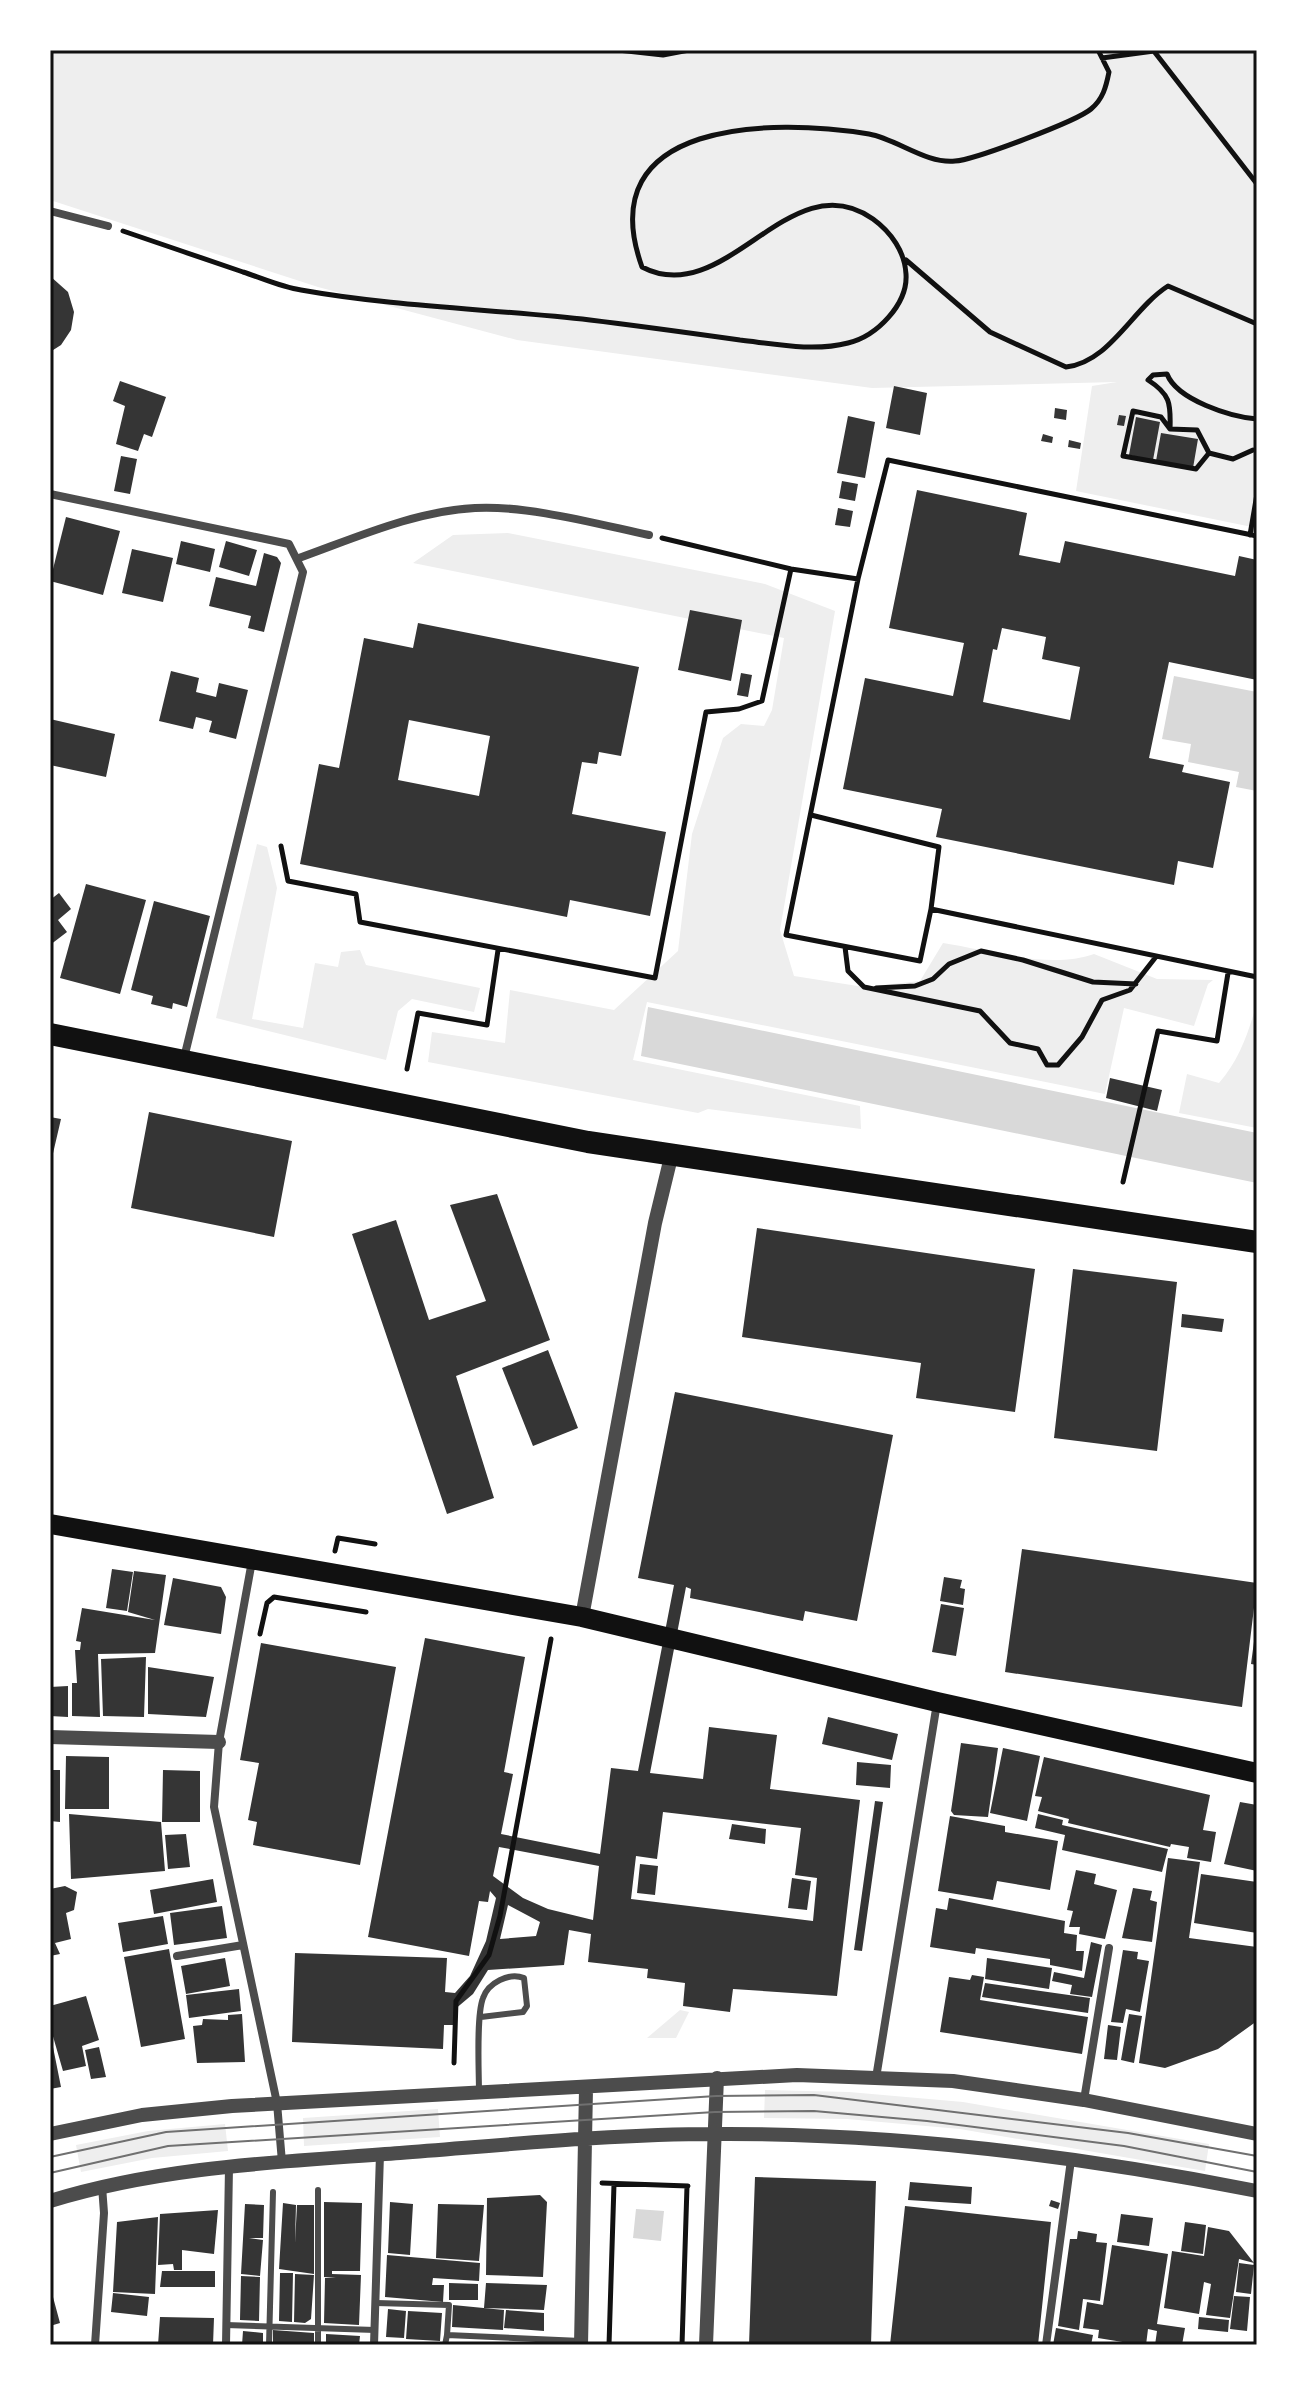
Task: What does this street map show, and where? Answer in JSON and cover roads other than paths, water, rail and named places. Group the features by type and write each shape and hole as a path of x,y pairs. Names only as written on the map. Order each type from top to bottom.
{"highway":[{"path":"50,1034 588,1142 1257,1242"}],"main road":[{"path":"50,1524 582,1617 937,1702 1257,1773"}],"street":[{"path":"50,211 108,226"},
{"path":"50,494 289,544 299,558 303,572 183,1062"},
{"path":"299,558 425,516 477,508 573,519 649,535"},
{"path":"582,1617 655,1223 672,1153"},
{"path":"252,1560 219,1742 214,1807 277,2103 282,2162"},
{"path":"876,2078 937,1702"},
{"path":"50,1737 219,1742"},
{"path":"177,1956 243,1945"},
{"path":"1084,2100 1109,1948"},
{"path":"50,2134 142,2115 277,2103 586,2089 797,2075 953,2081 1084,2100 1257,2134"},
{"path":"706,2345 717,2078"},
{"path":"581,2343 586,2089"},
{"path":"50,2201 102,2185 229,2167 380,2154 714,2134 990,2148 1257,2191"},
{"path":"374,2345 380,2154"},
{"path":"1046,2345 1071,2160"},
{"path":"226,2345 229,2167"},
{"path":"95,2345 104,2213 102,2185"}],"lane":[{"path":"479,2093 481,2017 482,1999 490,1987 507,1976 524,1978 527,2006 523,2012 481,2017"},
{"path":"318,2190 318,2345"},
{"path":"269,2345 273,2192"},
{"path":"376,2303 449,2305 445,2345"},
{"path":"226,2325 375,2330"},
{"path":"447,2335 581,2343"}],"tram line":[{"path":"50,2157 166,2132 716,2096 814,2095 1128,2133 1257,2156"},
{"path":"50,2173 168,2146 715,2112 814,2111 927,2121 1124,2146 1257,2172"}]}
